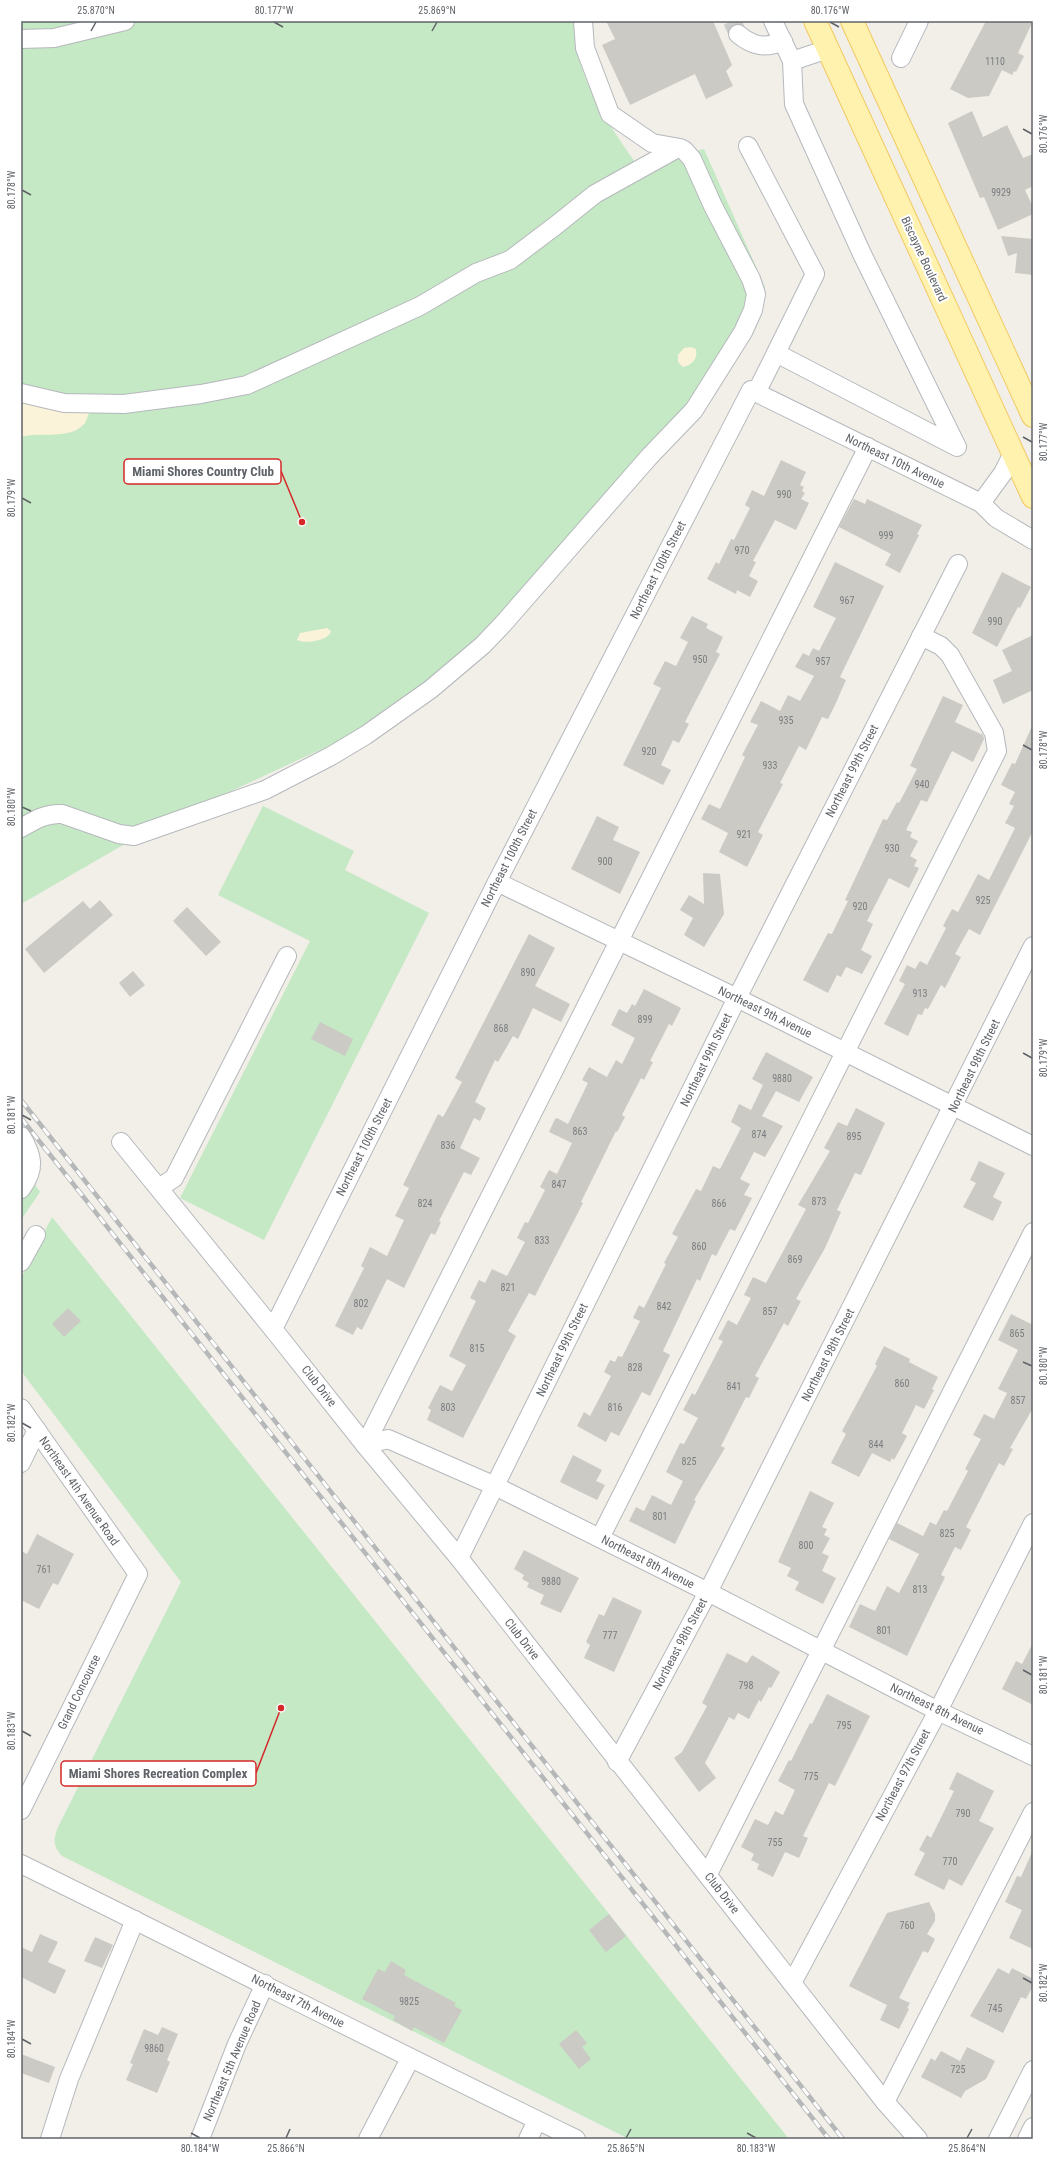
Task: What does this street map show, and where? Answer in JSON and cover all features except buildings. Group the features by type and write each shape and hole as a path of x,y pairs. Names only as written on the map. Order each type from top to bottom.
{"main road":[{"name":"Biscayne Boulevard","path":"815,21 1033,497"},
{"path":"828,49 855,27 1033,416"}],"street":[{"path":"21,39 54,38 125,21"},
{"path":"21,828 40,817 53,813 62,814 119,834 134,836 265,790 331,756 383,724 430,690 483,645 504,624 649,457 694,410 743,332 753,310 756,294 751,279 713,206 692,158 684,150 652,143 610,114 585,48 584,21"},
{"path":"773,21 792,61 794,104 862,254 957,447 776,353"},
{"path":"901,58 919,21"},
{"path":"738,34 747,42 760,46 775,45 783,41"},
{"path":"792,61 828,49"},
{"name":"Northeast 100th Street","path":"273,1329 497,882 753,391 776,353 815,274 748,146"},
{"path":"21,393 64,403 124,404 201,394 247,385 420,306 476,273 510,260 594,194 676,149"},
{"name":"Northeast 10th Avenue","path":"753,391 981,503 996,518 1033,540"},
{"path":"365,1445 868,447"},
{"path":"981,503 1003,473 1013,453"},
{"name":"Northeast 99th Street","path":"459,1558 737,998 958,564"},
{"path":"600,1538 997,751 994,733 950,655 941,646 921,636"},
{"name":"Northeast 9th Avenue","path":"497,882 737,998 1033,1146"},
{"name":"Northeast 98th Street","path":"617,1762 708,1592 954,1106 1033,946"},
{"path":"159,1188 174,1178 287,956"},
{"path":"21,1136 30,1152 32,1165 30,1173 21,1189"},
{"name":"Club Drive","path":"121,1142 365,1445 459,1558 617,1762 708,1874 885,2102 918,2139"},
{"path":"708,1874 1033,1232"},
{"path":"21,1262 36,1236"},
{"name":"Northeast 4th Avenue Road","path":"21,1408 138,1574"},
{"path":"21,1463 37,1430"},
{"name":"Northeast 8th Avenue","path":"365,1445 388,1439 495,1486 708,1592 938,1711 1033,1756"},
{"name":"Northeast 97th Street","path":"792,1983 938,1711 1033,1523"},
{"name":"Grand Concourse","path":"21,1810 138,1574"},
{"path":"885,2102 1033,1812"},
{"name":"Northeast 7th Avenue","path":"21,1864 264,1984 410,2059 576,2139"},
{"path":"50,2139 69,2079 135,1920"},
{"name":"Northeast 5th Avenue Road","path":"200,2139 237,2044 264,1984"},
{"path":"368,2139 410,2059"},
{"path":"998,2139 1033,2070"},
{"path":"528,2139 537,2121"},
{"path":"1027,2139 1033,2127"}],"green space":[{"path":"21,21 575,21 575,41 587,83 609,123 645,176 678,155 704,149 765,287 743,342 423,702 156,826 21,904"},
{"path":"263,806 354,851 345,870 429,913 264,1240 180,1198 310,941 218,895"},
{"path":"21,1164 40,1192 21,1220"},
{"path":"52,1217 789,2139 629,2139 62,1856 55,1846 55,1836 58,1827 181,1582 21,1371 21,1278"}],"sand":[{"path":"690,347 696,349 695,359 689,365 683,367 678,362 678,355 684,348"},
{"path":"21,396 90,411 85,423 79,429 63,434 29,435 21,437"},
{"path":"327,628 331,631 330,634 319,640 305,642 297,640 300,633"}],"tunnel":[{"path":"732,21 738,34"}],"railway":[{"path":"21,1100 843,2139"},
{"path":"21,1118 829,2139"}],"place":[{"name":"Miami Shores Country Club","path":"302,522"},
{"name":"Miami Shores Recreation Complex","path":"281,1708"}]}
